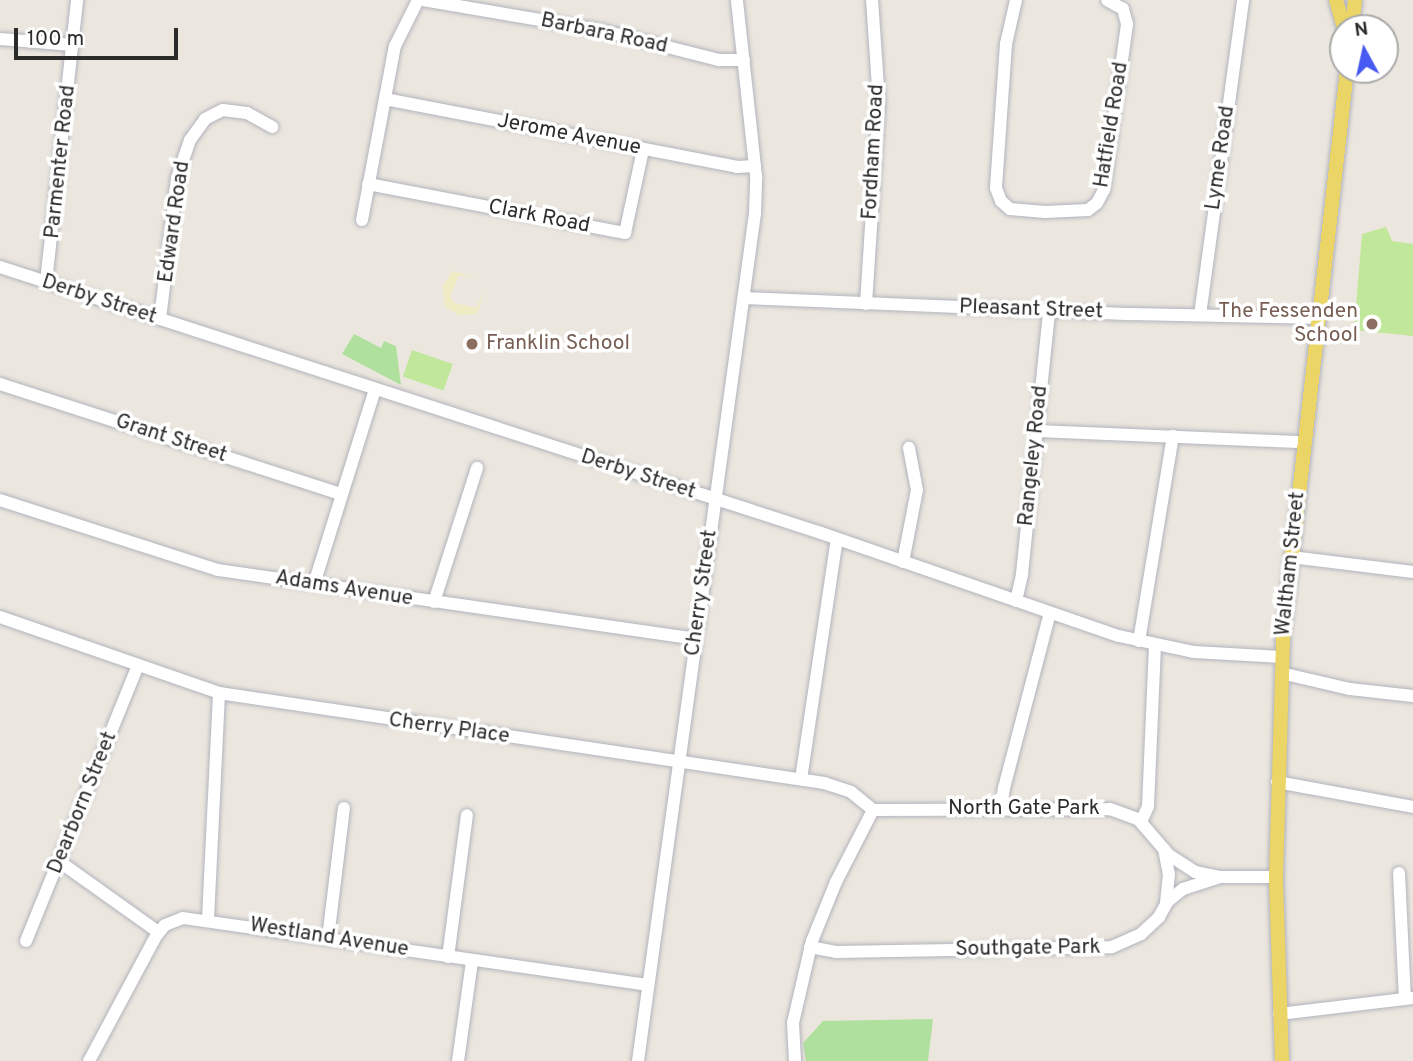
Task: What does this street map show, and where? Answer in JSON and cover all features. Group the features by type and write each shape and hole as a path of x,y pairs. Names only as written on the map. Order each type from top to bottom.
{"main road":[{"name":"Waltham Street","path":"1282,1061 1276,877 1280,673 1303,442 1345,84"}],"street":[{"name":"Parmenter Road","path":"47,282 77,0"},
{"path":"362,220 396,40 421,0"},
{"name":"Barbara Road","path":"421,0 604,31 719,60 744,60"},
{"name":"Cherry Street","path":"638,1061 756,205 755,166 737,0"},
{"name":"Fordham Road","path":"866,304 879,102 872,0"},
{"name":"Hatfield Road","path":"1016,0 1006,44 996,188 1001,201 1010,209 1045,212 1088,209 1097,203 1104,190 1127,24 1123,9 1107,0"},
{"name":"Lyme Road","path":"1200,315 1243,0"},
{"path":"0,39 73,45"},
{"name":"Jerome Avenue","path":"384,99 737,167 755,166"},
{"name":"Edward Road","path":"160,319 179,168 195,131 210,115 223,110 247,113 272,127"},
{"name":"Clark Road","path":"368,184 625,233 643,149"},
{"name":"Derby Street","path":"0,267 837,539 1139,641 1156,646 1213,653 1282,657"},
{"name":"Pleasant Street","path":"744,298 1049,311 1317,318"},
{"name":"Rangeley Road","path":"1016,601 1022,574 1049,311"},
{"name":"Grant Street","path":"0,384 341,494"},
{"path":"314,584 375,389"},
{"path":"1037,430 1303,442"},
{"path":"1139,641 1174,436"},
{"path":"903,562 916,490 909,448"},
{"path":"434,602 477,468"},
{"name":"Adams Avenue","path":"0,500 203,566 696,639"},
{"path":"801,779 837,539"},
{"path":"1291,557 1413,572"},
{"path":"1002,809 1004,788 1050,613"},
{"name":"Cherry Place","path":"0,617 219,693 801,779 844,789 873,810"},
{"path":"1142,822 1148,806 1156,646"},
{"name":"Dearborn Street","path":"26,941 138,665"},
{"path":"1280,673 1350,689 1413,696"},
{"path":"208,919 219,693"},
{"path":"1277,782 1413,807"},
{"path":"328,938 344,808"},
{"name":"North Gate Park","path":"873,810 1104,808 1127,814 1142,822 1164,849 1191,870 1220,877 1276,877"},
{"path":"795,1061 793,1023 810,947 836,882 873,810"},
{"path":"448,957 467,815"},
{"path":"1164,849 1169,874 1166,905"},
{"path":"60,862 158,932 89,1061"},
{"path":"1279,1014 1409,999 1399,873"},
{"name":"Southgate Park","path":"810,947 836,952 1118,947 1137,937 1159,917 1166,905 1188,887 1220,877"},
{"name":"Westland Avenue","path":"158,932 178,919 208,919 472,961 648,985"},
{"path":"458,1061 472,961"}],"green space":[{"path":"1386,227 1392,241 1413,244 1413,336 1354,330 1362,234"},
{"path":"354,334 381,348 384,341 396,346 401,385 342,354"},
{"path":"412,350 453,364 444,390 403,376"},
{"path":"933,1019 928,1061 806,1061 803,1043 823,1021"}],"sand":[{"path":"453,271 480,279 459,275 450,296 454,303 477,308 485,286 478,312 459,315 445,306 443,286"}],"place":[{"name":"The Fessenden School","path":"1372,324"},
{"name":"Franklin School","path":"472,344"}]}
